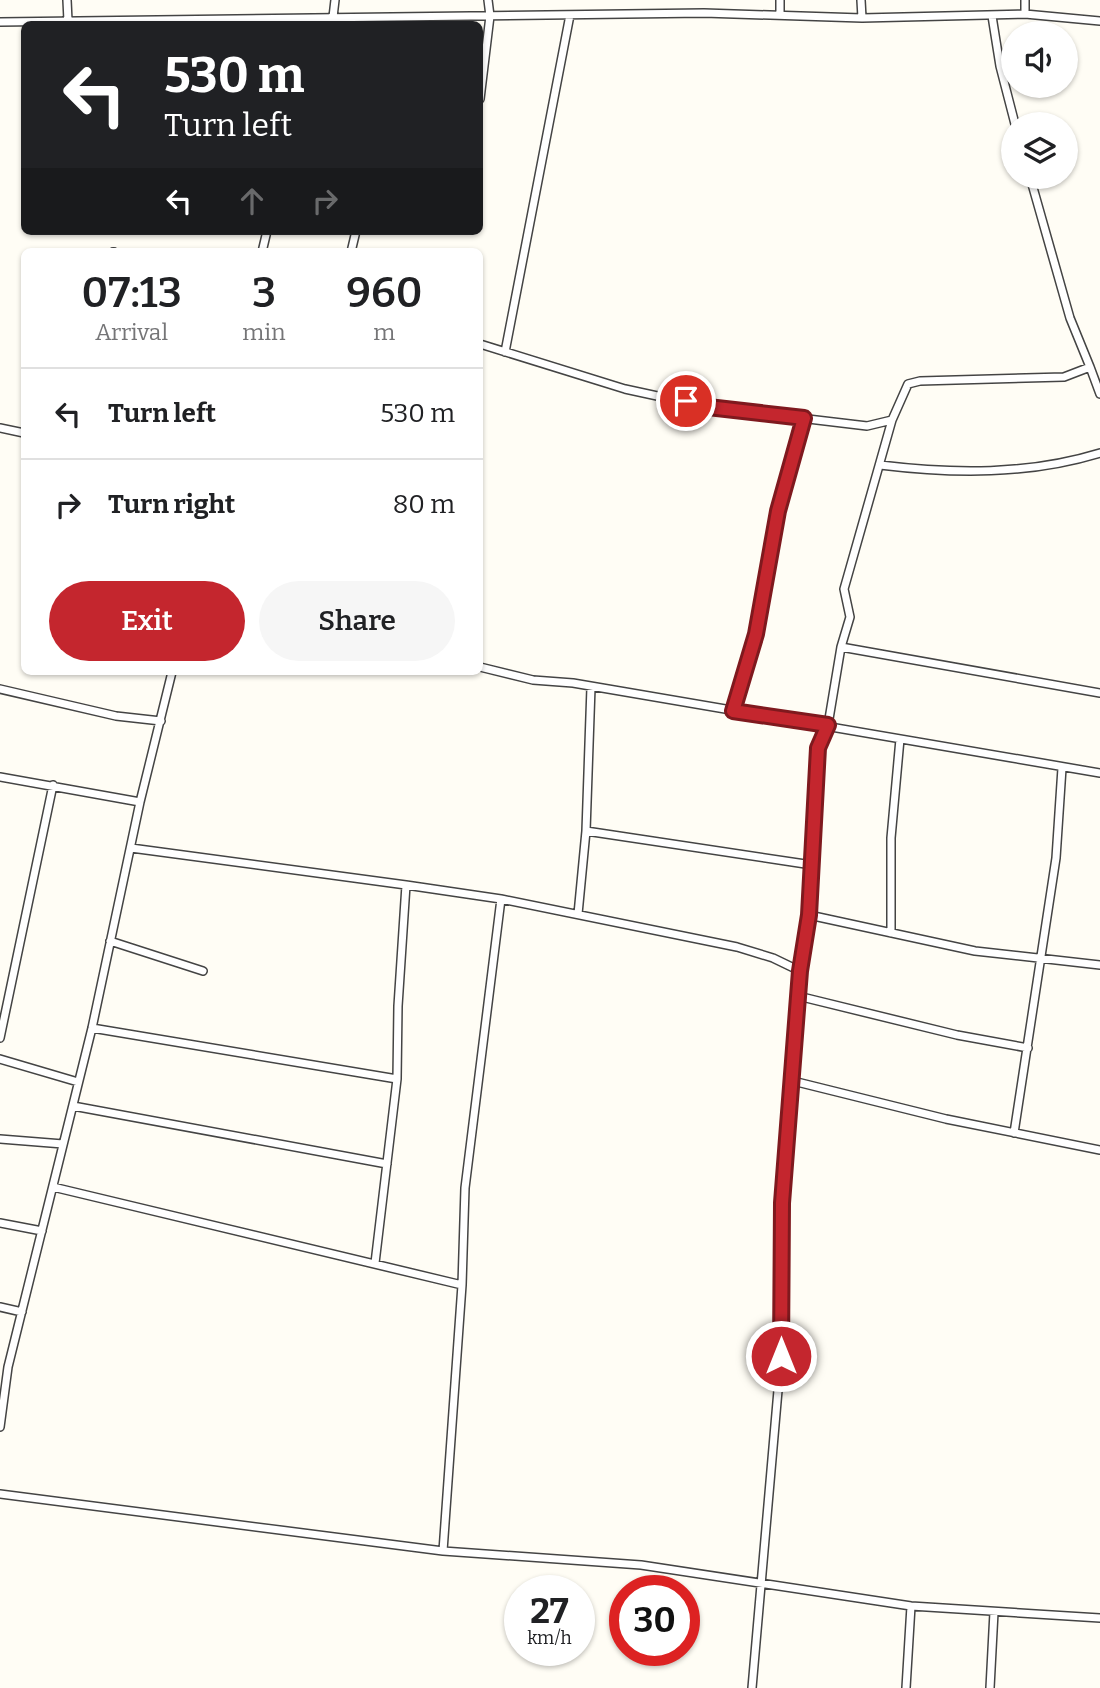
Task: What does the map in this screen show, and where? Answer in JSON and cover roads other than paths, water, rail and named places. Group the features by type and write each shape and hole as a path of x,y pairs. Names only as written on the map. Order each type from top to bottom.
{"street":[{"path":"67,0 68,21 318,21 333,18 417,21 490,16 704,13 862,18 1025,14 1100,21"},
{"path":"333,18 335,0"},
{"path":"483,74 490,16 488,0"},
{"path":"780,0 780,15"},
{"path":"861,0 862,18"},
{"path":"1025,0 1025,14"},
{"path":"505,352 570,15"},
{"path":"992,16 1000,65 1012,112"},
{"path":"1,23 21,22"},
{"path":"1033,189 1069,318 1100,394"},
{"path":"483,345 625,389 708,407 867,426 892,420"},
{"path":"752,1688 764,1584 781,1356 782,1203 800,971 809,915 818,748 828,725 841,647 850,617 844,589 892,420 904,388 913,382 1064,377 1090,366"},
{"path":"733,711 756,634 778,511 804,418"},
{"path":"0,428 21,432"},
{"path":"880,465 945,472 1015,469 1062,464 1100,453"},
{"path":"841,647 1100,693"},
{"path":"483,668 533,680 828,725 1100,773"},
{"path":"0,1427 8,1367 92,1028 140,802 171,675"},
{"path":"578,914 586,831 591,687"},
{"path":"0,689 116,716 160,721"},
{"path":"891,933 891,838 900,738"},
{"path":"1014,1133 1056,858 1062,768"},
{"path":"0,777 140,802"},
{"path":"0,1038 53,785"},
{"path":"586,831 812,864"},
{"path":"131,848 406,885 578,914 737,947 773,958 800,971"},
{"path":"375,1263 397,1079 398,1006 406,885"},
{"path":"443,1551 462,1285 465,1188 500,900"},
{"path":"809,915 975,951 1100,965"},
{"path":"110,941 203,971"},
{"path":"798,996 957,1035 1028,1048"},
{"path":"92,1028 397,1079"},
{"path":"0,1059 78,1082"},
{"path":"793,1081 1014,1133 1100,1150"},
{"path":"73,1106 387,1164"},
{"path":"0,1139 63,1144"},
{"path":"53,1187 462,1285"},
{"path":"0,1223 43,1231"},
{"path":"0,1307 22,1312"},
{"path":"0,1494 443,1551 641,1565 911,1606 1100,1618"},
{"path":"906,1688 911,1606"},
{"path":"990,1688 994,1612"}]}
